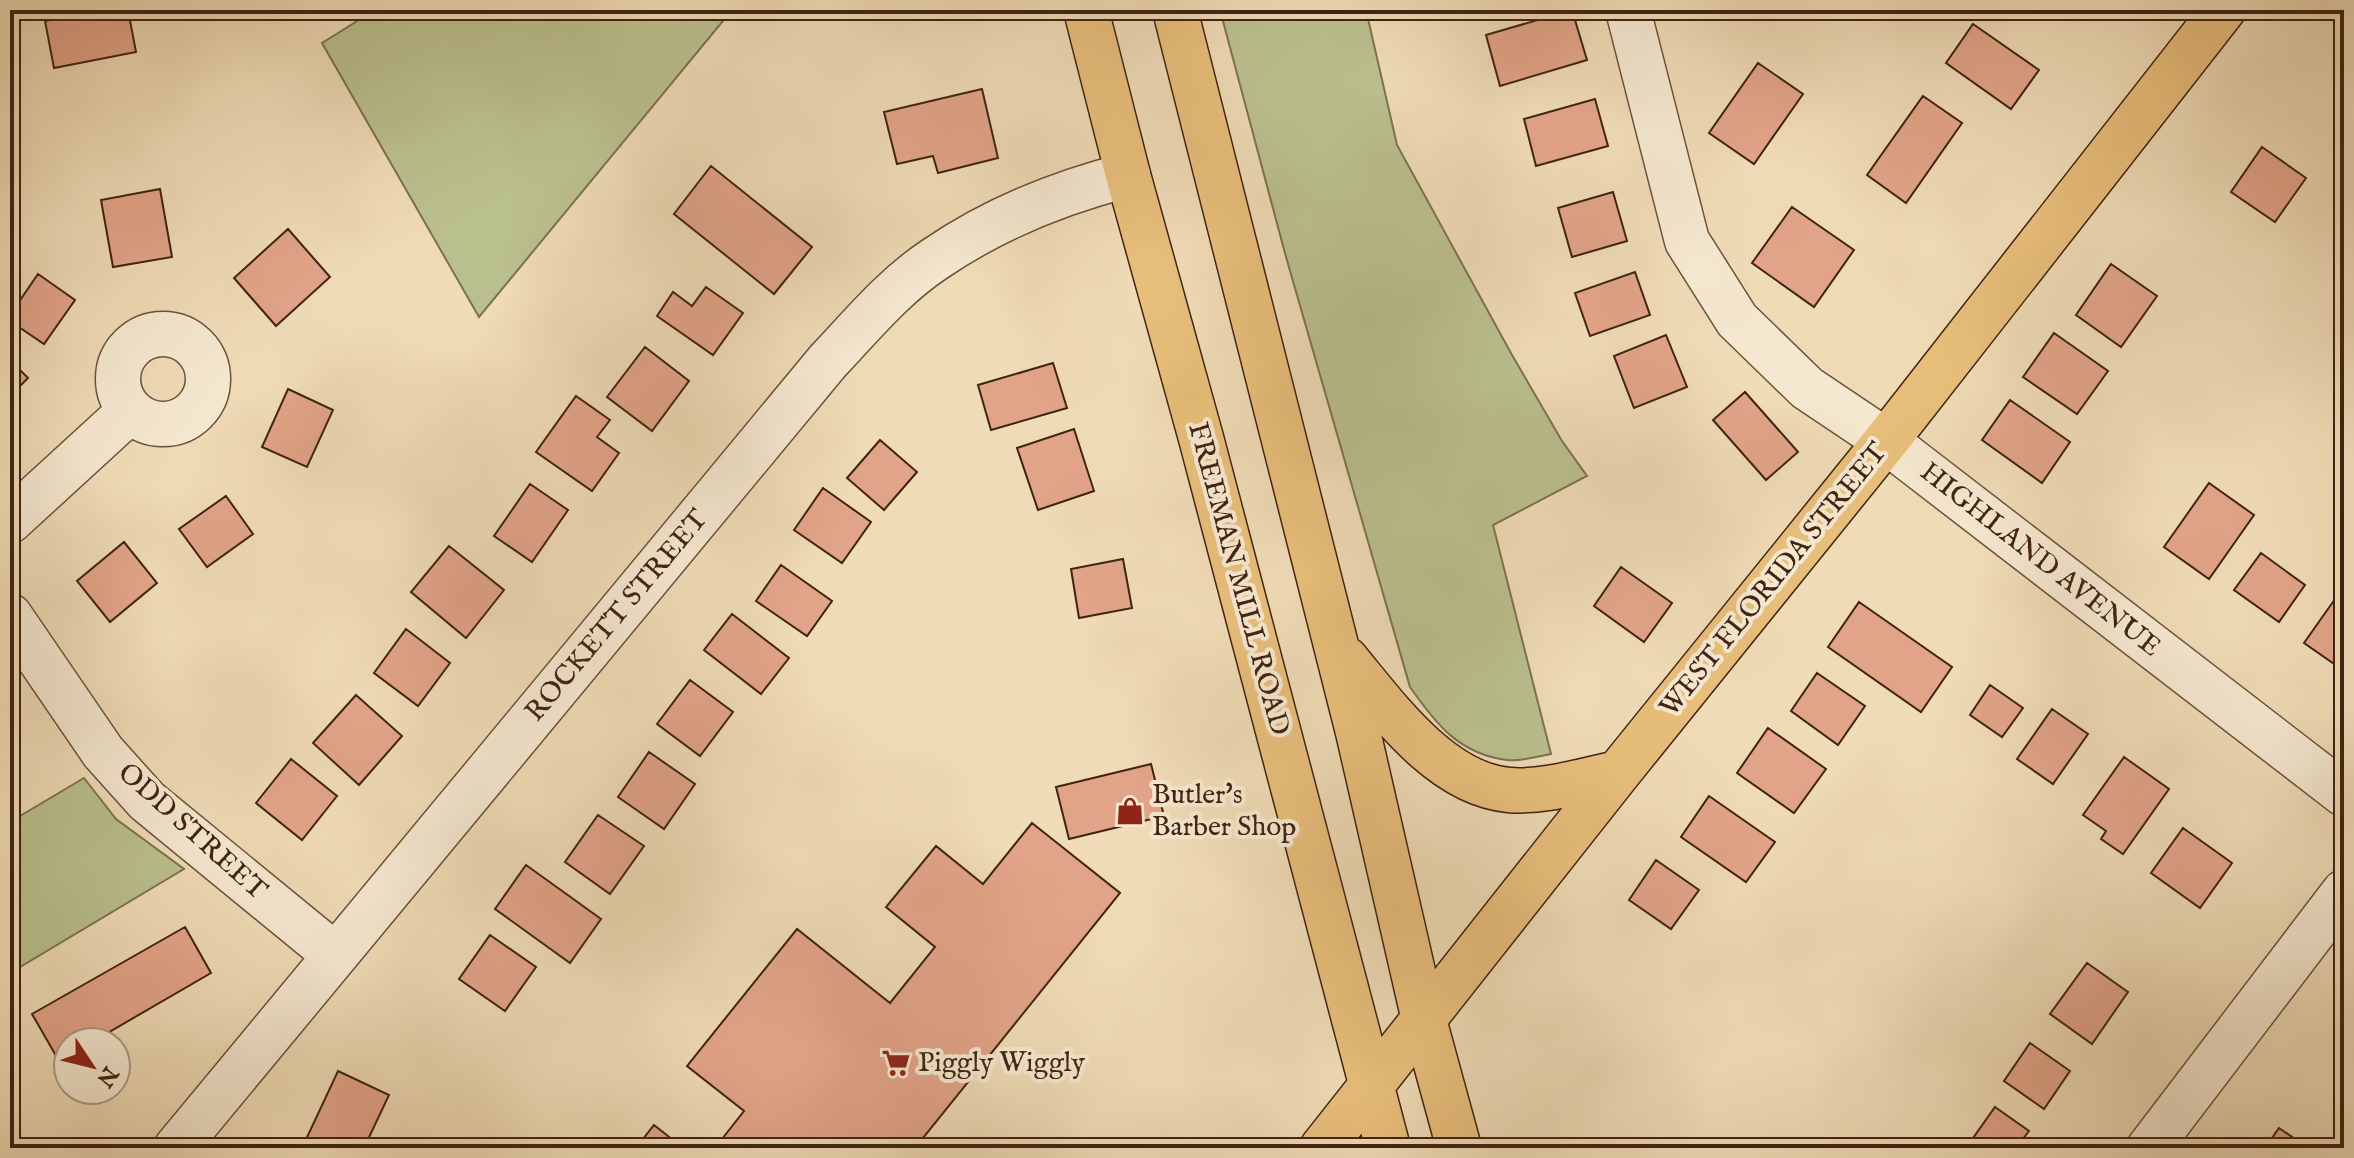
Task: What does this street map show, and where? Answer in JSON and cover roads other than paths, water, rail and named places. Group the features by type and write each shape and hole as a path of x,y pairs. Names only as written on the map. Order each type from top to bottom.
{"main road":[{"name":"FREEMAN MILL ROAD","path":"1086,10 1388,1148"},
{"path":"1175,10 1337,649 1424,1020 1459,1148"},
{"name":"WEST FLORIDA STREET","path":"1322,1148 1618,773 1886,441 2223,10"},
{"path":"1337,649 1439,762 1482,784 1509,790 1524,789 1618,773"}],"street":[{"name":"HIGHLAND AVENUE","path":"1628,10 1687,241 1737,320 1807,388 1886,441 2344,794"},
{"name":"ROCKETT STREET","path":"176,1148 828,361 890,296 935,259 1005,219 1102,181 1128,175"},
{"path":"10,521 130,411"},
{"name":"ODD STREET","path":"10,616 103,752 147,801 335,955"},
{"path":"2149,1148 2344,892"}],"place":[{"name":"Butler's Barber Shop","path":"1130,811"},
{"name":"Piggly Wiggly","path":"896,1063"}]}
